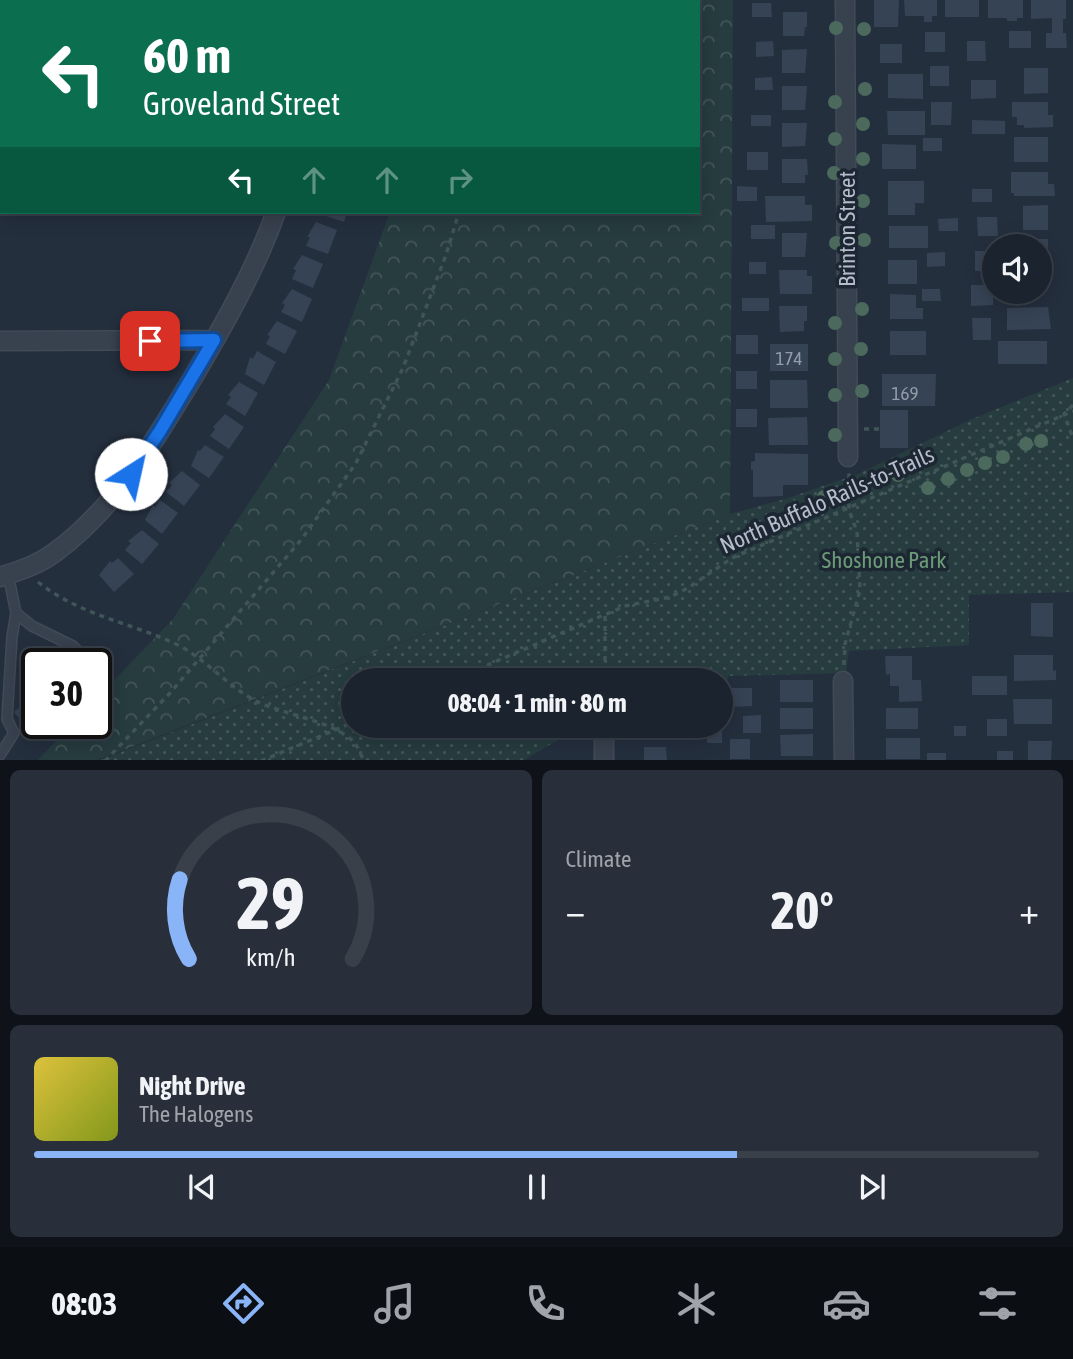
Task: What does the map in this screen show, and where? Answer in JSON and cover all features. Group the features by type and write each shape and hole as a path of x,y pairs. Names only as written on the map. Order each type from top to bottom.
{"street":[{"name":"Brinton Street","path":"845,0 848,457"},
{"path":"4,575 51,556 96,514 131,474 214,340 257,258 275,214"},
{"path":"0,341 214,340"},
{"path":"843,681 844,760"},
{"path":"604,738 604,760"}],"lane":[{"path":"0,755 14,733 7,719 6,704 16,613 4,575"},
{"path":"16,613 32,626 75,648"}],"path":[{"path":"106,760 200,659 300,540 356,463 403,368 446,255 457,214"},
{"path":"1073,405 1065,414 1073,438"},
{"name":"North Buffalo Rails-to-Trails","path":"480,668 625,606 670,597 732,558 849,510 1073,411"},
{"path":"860,429 880,429"},
{"path":"843,681 845,644 860,590 857,532 849,510 848,457"},
{"path":"34,577 55,595 82,609 180,646 200,659 236,690 278,711 337,729 355,743 364,760"},
{"path":"605,614 605,668"},
{"path":"263,760 341,727"}],"green space":[{"path":"700,0 733,0 730,514 98,760 38,760 58,739 112,739 112,682 173,619 329,380 389,214 700,214"},
{"name":"Shoshone Park","path":"1073,378 1073,592 969,595 969,645 849,651 846,673 733,676 733,668 341,668 341,738 562,738 524,760 101,760 730,514 858,474 972,419"}],"building":[{"path":"874,0 899,0 898,27 874,27"},
{"path":"904,0 937,0 937,16 932,16 932,22 924,22 924,16 905,16"},
{"path":"945,0 979,0 979,17 945,17"},
{"path":"988,0 1023,0 1023,18 1007,21 1007,18 988,18"},
{"path":"1031,0 1066,0 1063,33 1066,33 1067,48 1046,48 1046,33 1052,33 1052,18 1031,19"},
{"path":"752,3 771,3 772,17 752,17"},
{"path":"783,12 807,12 804,36 783,36"},
{"path":"1009,31 1031,31 1031,48 1009,48"},
{"path":"925,32 945,32 945,52 925,52"},
{"path":"773,41 774,56 756,57 756,42"},
{"path":"967,41 985,41 986,61 967,61"},
{"path":"880,44 902,44 902,63 880,63"},
{"path":"807,49 805,73 782,73 782,50"},
{"path":"930,66 949,66 949,86 930,86"},
{"path":"1024,68 1048,68 1048,93 1024,94"},
{"path":"888,74 923,74 923,99 888,98"},
{"path":"772,77 773,90 755,90 755,78"},
{"path":"971,80 996,80 996,98 971,99"},
{"path":"782,86 807,86 805,110 782,110"},
{"path":"931,102 952,102 951,125 931,125"},
{"path":"1012,102 1048,102 1048,115 1053,115 1053,127 1024,128 1024,125 1017,125 1017,117 1012,117"},
{"path":"887,111 925,111 925,135 888,135"},
{"path":"751,115 771,115 771,126 751,126"},
{"path":"972,120 1005,121 1005,134 972,134"},
{"path":"782,123 807,123 805,146 782,147"},
{"path":"1014,137 1048,137 1048,162 1014,162"},
{"path":"923,138 942,138 942,151 923,151"},
{"path":"882,144 916,145 916,169 882,169"},
{"path":"747,152 768,152 768,170 747,170"},
{"path":"782,159 807,159 808,175 805,175 805,183 782,183"},
{"path":"1011,172 1048,172 1048,184 1054,184 1055,196 1014,196 1014,193 1011,193"},
{"path":"888,181 924,181 924,203 915,203 915,215 888,215"},
{"path":"737,186 757,187 757,201 737,201"},
{"path":"972,189 992,189 992,202 972,202"},
{"path":"765,196 805,196 805,205 812,205 812,221 766,222"},
{"path":"1048,205 1048,230 1023,230 1023,206"},
{"path":"323,214 346,214 344,222"},
{"path":"977,217 997,217 998,234 978,236"},
{"path":"958,218 958,231 939,231 938,219"},
{"path":"316,222 337,230 328,254 306,246 310,237 307,237"},
{"path":"751,225 775,225 775,239 751,239"},
{"path":"889,226 928,226 928,248 889,248"},
{"path":"782,233 807,233 805,257 782,257"},
{"path":"975,251 982,251 982,271 975,271"},
{"path":"945,252 945,266 927,267 927,253"},
{"path":"302,255 323,264 313,288 292,279 296,270 293,269"},
{"path":"888,260 917,260 917,284 888,284"},
{"path":"749,262 766,262 766,274 749,274"},
{"path":"779,270 807,270 807,276 812,276 812,294 780,294"},
{"path":"971,285 982,285 982,304 993,305 971,306"},
{"path":"292,289 312,299 302,322 281,312 285,305 282,303"},
{"path":"922,289 940,289 941,301 922,301"},
{"path":"890,294 916,295 916,308 923,308 923,319 890,319"},
{"path":"742,298 769,298 769,311 742,311"},
{"path":"779,306 807,306 804,331 780,332"},
{"path":"1048,307 1051,329 1007,330 1007,308"},
{"path":"972,318 991,318 991,340 973,340"},
{"path":"277,321 297,331 285,354 266,344 270,336 267,335"},
{"path":"890,331 926,331 926,355 890,355"},
{"path":"736,335 758,335 758,354 736,354"},
{"path":"998,341 1047,341 1047,364 998,364"},
{"path":"770,344 808,344 808,371 770,371"},
{"path":"257,351 276,362 264,385 245,374 250,357 253,359"},
{"path":"736,371 757,371 757,389 736,389"},
{"path":"882,374 936,374 935,406 882,406"},
{"path":"770,380 807,380 808,408 770,408"},
{"path":"239,382 258,393 245,416 226,404 231,397 228,395"},
{"path":"736,409 757,409 757,427 736,427"},
{"path":"880,410 908,410 908,448 880,448"},
{"path":"225,414 244,427 229,449 210,436 215,429 213,427"},
{"path":"807,417 808,445 769,445 768,418"},
{"path":"205,445 224,457 209,478 191,466 198,450"},
{"path":"755,453 808,454 808,485 783,485 783,496 753,497 751,462 755,461"},
{"path":"182,471 200,485 184,506 166,492 172,485 169,483"},
{"path":"160,500 178,513 162,534 145,520 153,505 155,507"},
{"path":"142,530 159,544 142,564 125,550 131,543 128,541"},
{"path":"118,558 134,574 114,592 99,575 110,561 112,563"},
{"path":"1031,603 1053,603 1053,637 1031,636"},
{"path":"1014,655 1053,655 1056,680 1014,681"},
{"path":"885,656 912,656 912,680 921,680 922,701 899,702 899,686 890,686 890,674 886,675"},
{"path":"972,676 1007,676 1007,695 972,695"},
{"path":"780,680 813,680 813,702 780,702"},
{"path":"733,688 752,688 752,706 733,707"},
{"path":"1013,699 1052,699 1052,724 1014,724"},
{"path":"21,706 21,720 14,712"},
{"path":"780,708 813,708 813,729 780,729"},
{"path":"886,708 918,708 918,729 886,729"},
{"path":"761,715 761,733 743,733 743,716"},
{"path":"987,719 1007,719 1007,736 987,736"},
{"path":"954,726 966,726 966,736 954,736"},
{"path":"813,734 813,756 781,756 780,735"},
{"path":"707,738 722,738 722,743 707,743"},
{"path":"886,738 920,738 920,759 886,759"},
{"path":"730,739 750,739 750,759 730,759"},
{"path":"1028,741 1052,741 1051,760 1028,760"},
{"path":"644,747 666,747 667,760 644,760"},
{"path":"997,751 1013,751 1013,760 997,760"},
{"path":"927,753 946,753 946,760 927,760"}],"route":[{"path":"131,474 214,340 150,341"}]}
